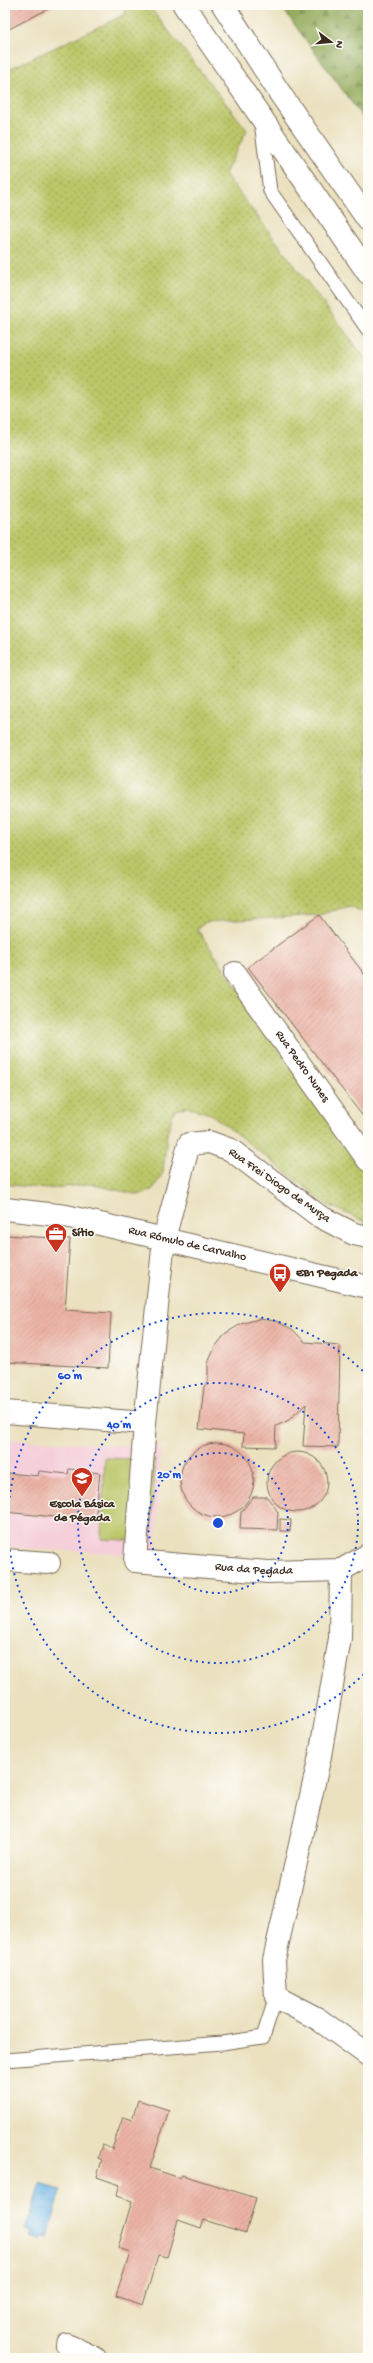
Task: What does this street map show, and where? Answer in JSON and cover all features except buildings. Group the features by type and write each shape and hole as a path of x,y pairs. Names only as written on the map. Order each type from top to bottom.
{"main road":[{"path":"184,5 368,273"},
{"path":"223,5 281,95 368,220"},
{"name":"Rua Pedro Nunes","path":"235,973 368,1160"},
{"name":"Rua Frei Diogo de Murça","path":"164,1239 189,1144 209,1142 231,1150 319,1216 354,1234 368,1237"},
{"name":"Rua Rómulo de Carvalho","path":"5,1209 66,1216 368,1287"},
{"path":"5,1412 145,1423 164,1239"},
{"name":"Rua da Pegada","path":"145,1423 135,1561 268,1572 341,1570 368,1555"},
{"path":"5,1560 49,1563"},
{"path":"341,1570 340,1638 320,1756 274,1960 276,1997 318,2019 368,2055"},
{"path":"68,2345 96,2358"}],"lane":[{"path":"261,119 270,191 368,330"},
{"path":"5,2060 222,2043 263,2037 276,1997"}],"shaded area":[{"name":"Escola Básica de Pégada","path":"5,1439 161,1448 156,1556 5,1547"}],"green space":[{"path":"123,5 148,5 247,130 225,174 368,362 368,914 349,906 319,915 206,922 197,929 368,1178 368,1223 328,1205 211,1114 186,1107 174,1111 167,1134 163,1173 153,1189 139,1195 90,1184 46,1189 5,1184 5,71 126,14"},
{"path":"280,5 368,5 368,125"},
{"path":"105,1458 155,1460 151,1541 101,1539"}],"water":[{"path":"40,2184 61,2190 48,2237 42,2235 40,2240 30,2237 32,2232 26,2230"}],"place":[{"name":"Sítio","path":"56,1254"},
{"name":"EB1 Pegada","path":"280,1294"},
{"name":"Escola Básica de Pégada","path":"82,1498"}]}
